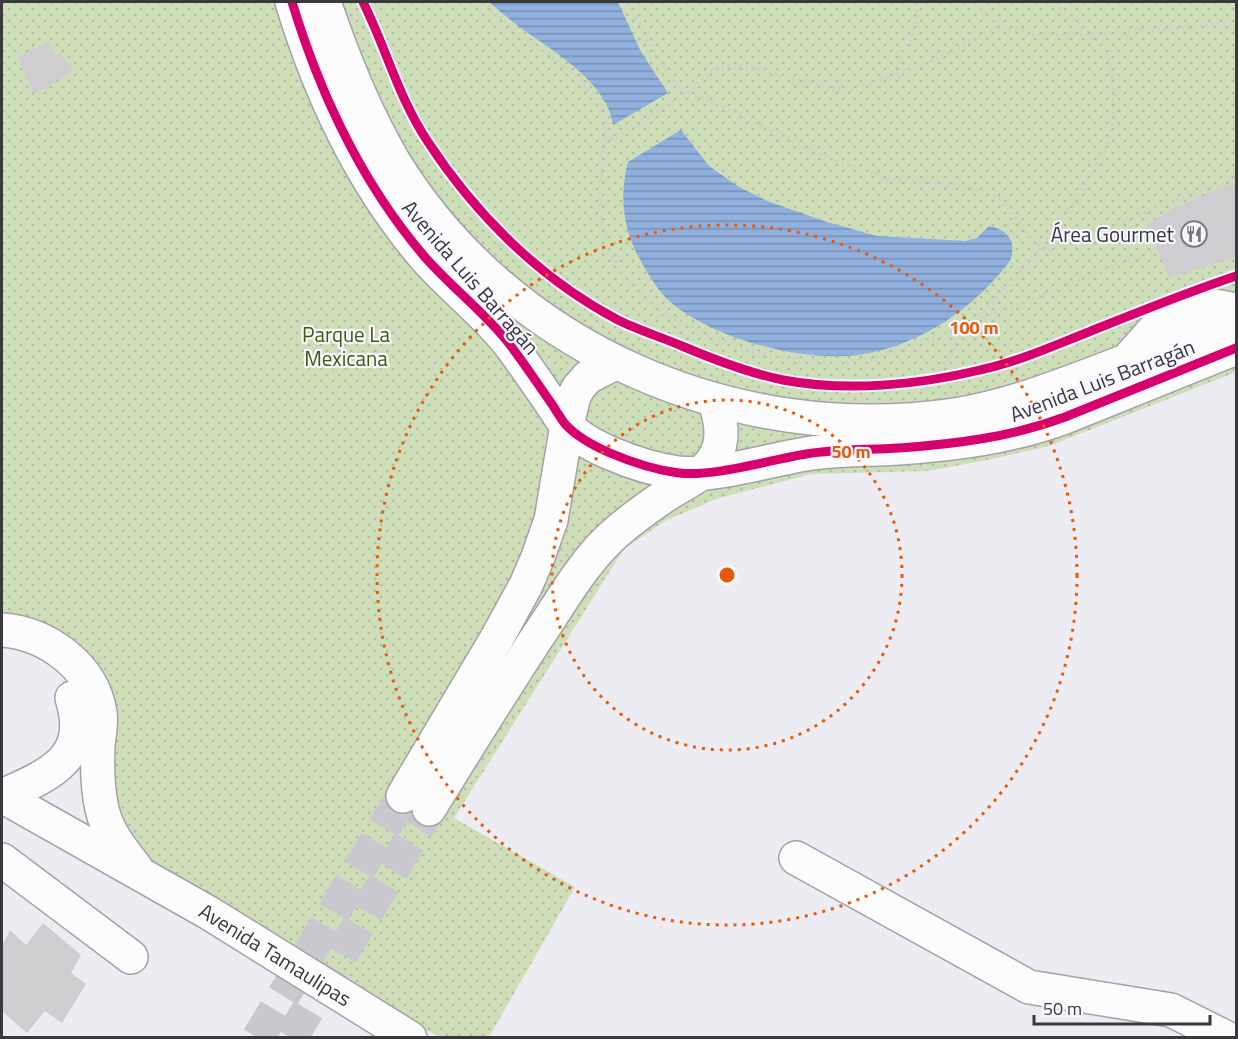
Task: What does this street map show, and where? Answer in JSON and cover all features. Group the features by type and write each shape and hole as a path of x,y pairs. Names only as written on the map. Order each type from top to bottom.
{"street":[{"name":"Avenida Luis Barragán","path":"292,2 307,48 333,113 374,187 399,224 425,257 504,338 567,426 582,439 609,452 651,467 680,473 702,473 807,454 956,443 1017,433 1065,417 1236,348"},
{"name":"Avenida Luis Barragán","path":"324,2 341,51 377,130 395,163 446,232 502,286 535,313 615,363 668,385 716,401 808,418 883,421 954,415 1033,396 1236,318"},
{"path":"1128,360 1169,314 1198,303 1236,310"},
{"name":"Avenida Luis Barragán","path":"615,363 588,377 574,396 551,519 534,567 416,802 525,656 585,566 607,540 629,521 702,473 717,454 721,438 721,422 716,401"},
{"name":"Avenida Tamaulipas","path":"2,630 16,632 53,646 75,663 92,686 100,713 97,774 102,811 112,836 141,874"},
{"name":"Avenida Tamaulipas","path":"2,652 42,663 59,677 72,697 78,715 76,738 67,758 51,772 2,796"},
{"name":"Avenida Tamaulipas","path":"2,796 209,913 410,1038"},
{"path":"796,858 1029,987 1172,1010 1227,1038"},
{"path":"2,860 131,957"}],"path":[{"path":"482,2 520,35 570,70 597,100 606,120 599,200 603,227 610,250 623,274 643,297 664,314 741,349 780,358 843,364 876,358 909,348 1157,249 1198,234 1236,224"},
{"path":"629,2 647,40 683,95 704,98 801,146 849,166 891,179 953,184 980,191 1007,207 1032,239 1041,247 1050,250 1197,192 1236,180"},
{"path":"888,77 903,58 910,41 918,2"},
{"path":"970,2 999,25 1028,35 1093,35 1236,22"},
{"path":"911,419 929,379 962,337 1041,247 1099,161 1112,128 1115,93 1111,67 1104,47 1053,2"},
{"path":"605,142 683,95 706,76 722,68 742,66 832,88 846,88 867,84 933,61 999,25"},
{"path":"929,379 952,375"}],"green space":[{"name":"Parque La Mexicana","path":"2,2 1236,2 1236,372 1049,446 928,471 811,474 716,499 665,521 624,549 454,818 575,887 489,1037 440,1037 320,972 139,864 120,837 104,703 2,624"}],"water":[{"path":"489,2 618,2 641,52 668,93 613,125 609,109 601,95 576,68"},
{"path":"681,130 709,166 739,187 767,201 827,222 877,236 965,241 977,238 989,226 1001,230 1009,237 1012,248 1010,261 980,294 945,321 926,333 885,349 864,354 815,355 787,352 733,337 708,326 667,299 638,257 628,231 624,190 628,162"}],"building":[{"path":"49,42 55,55 60,54 74,70 34,94 18,57"},
{"name":"Área Gourmet","path":"1236,184 1236,257 1169,278 1147,224 1177,207 1218,189"},
{"path":"43,923 81,955 71,973 86,984 62,1023 45,1011 27,1033 2,1011 2,946 10,930 26,945"}],"tunnel":[{"path":"258,1038 403,796"},
{"path":"291,1038 429,809"}],"cycle path":[{"path":"292,2 329,103 362,167 401,228 434,267 507,341 566,425 586,441 626,460 661,470 693,474 818,452 887,449 983,439 1024,430 1065,417 1236,348"},
{"path":"363,2 418,126 467,195 512,243 562,285 589,304 618,320 744,370 783,380 832,386 882,385 932,380 994,367 1021,358 1236,276"}],"place":[{"name":"Área Gourmet","path":"1194,234"}]}
